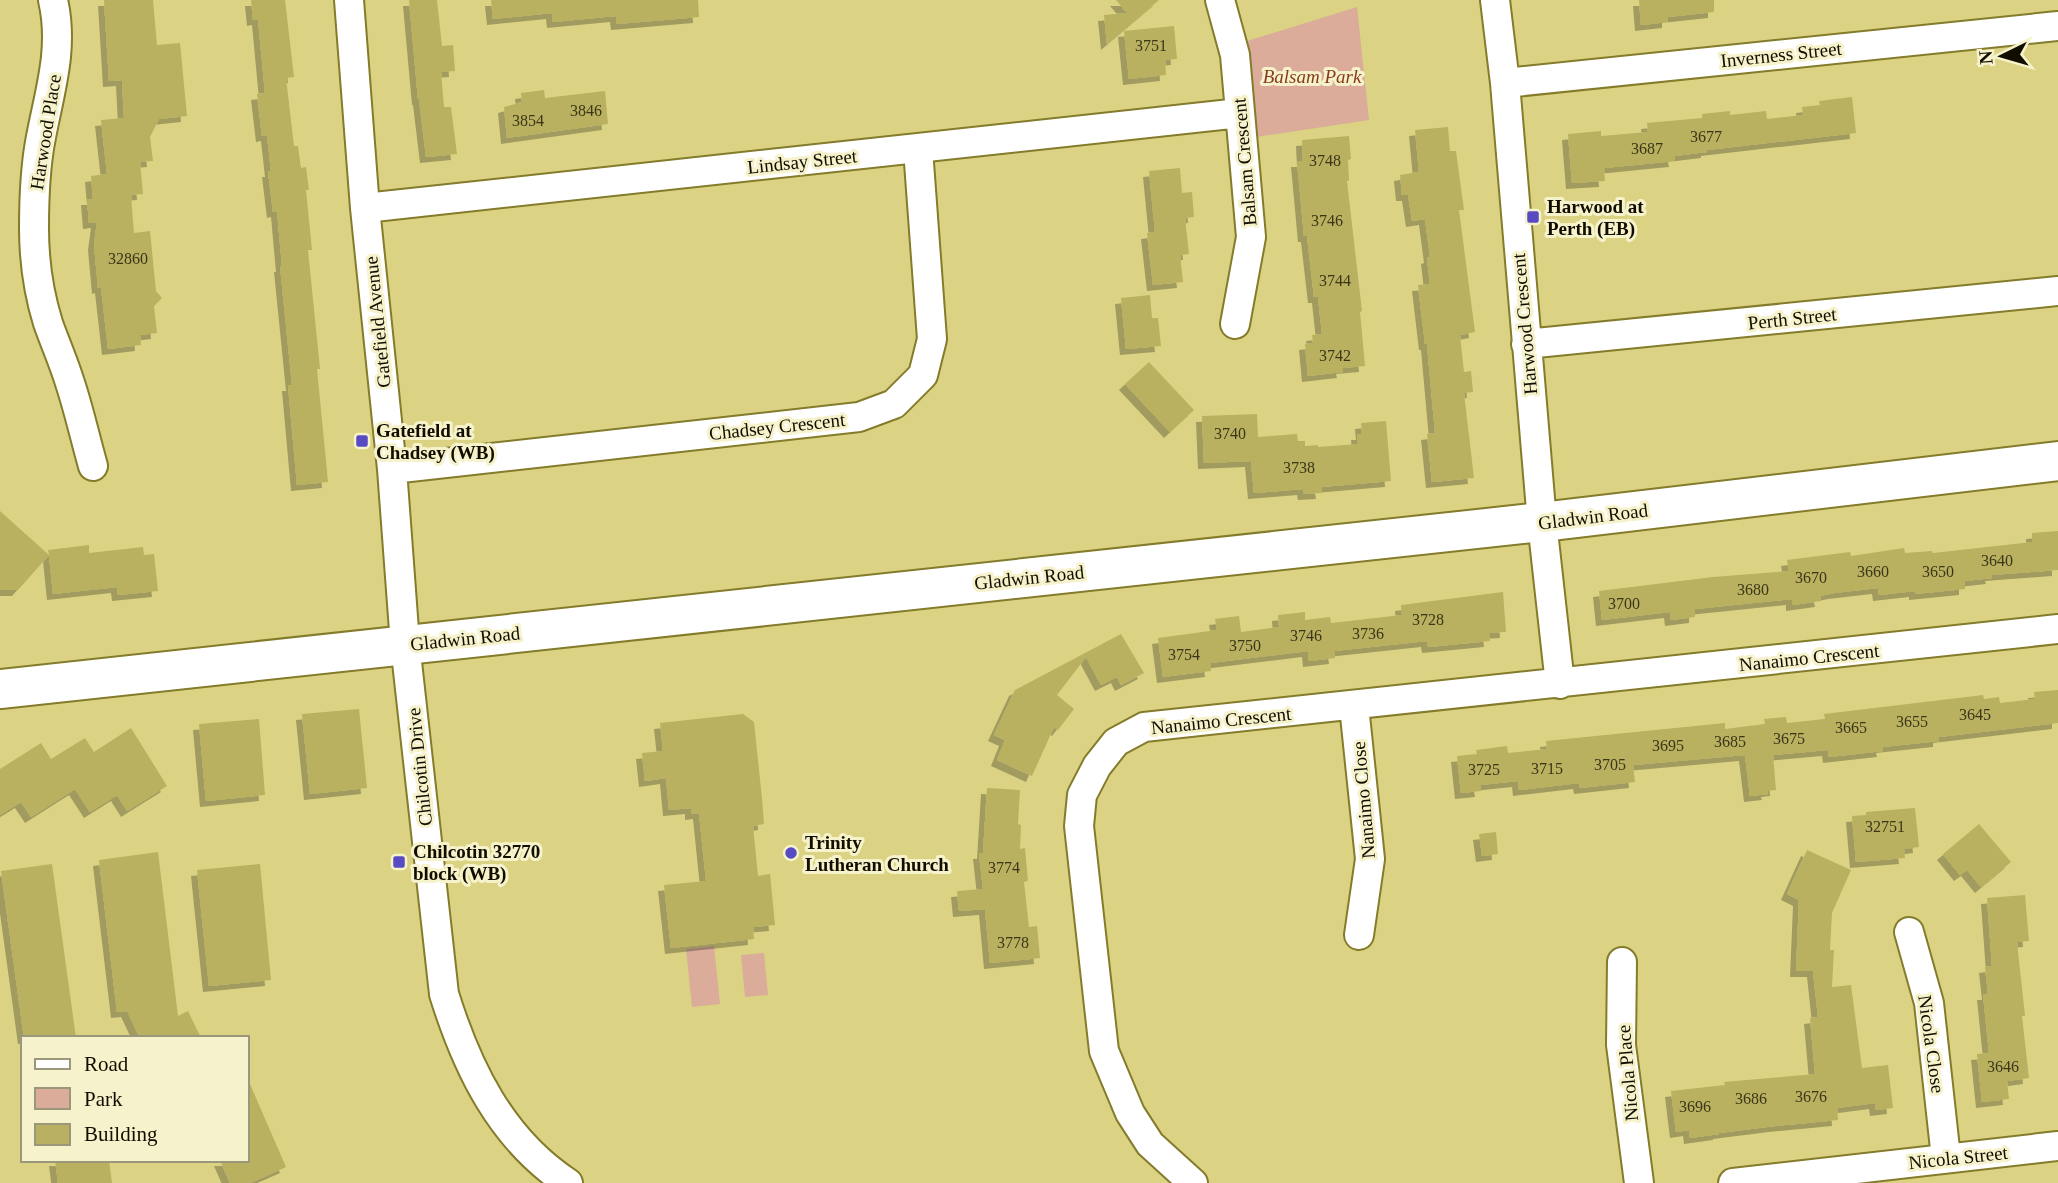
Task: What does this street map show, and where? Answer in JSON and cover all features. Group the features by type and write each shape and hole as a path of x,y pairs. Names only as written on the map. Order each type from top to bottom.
{"main road":[{"name":"Gladwin Road","path":"0,689 1542,522 2058,461"}],"street":[{"name":"Harwood Place","path":"53,0 58,45 55,73 40,139 33,232 47,319 70,382 93,466"},
{"name":"Gatefield Avenue","path":"349,0 365,208 392,469 405,644"},
{"name":"Balsam Crescent","path":"1220,0 1235,55 1251,237 1235,324"},
{"name":"Harwood Crescent","path":"1495,0 1505,83 1542,522"},
{"name":"Inverness Street","path":"1505,83 2058,26"},
{"name":"Lindsay Street","path":"365,208 1240,113"},
{"name":"Chadsey Crescent","path":"392,469 859,417 894,404 923,375 932,340 918,149"},
{"name":"Perth Street","path":"1526,344 2058,291"},
{"path":"1542,522 1560,684"},
{"name":"Nanaimo Crescent","path":"1194,1183 1150,1144 1130,1113 1104,1051 1079,827 1082,795 1097,766 1116,742 1144,727 2058,629"},
{"name":"Chilcotin Drive","path":"405,644 444,994 458,1040 476,1080 500,1119 527,1150 568,1183"},
{"name":"Nanaimo Close","path":"1354,706 1370,859 1359,935"},
{"name":"Nicola Close","path":"1909,932 1929,1003 1946,1158"},
{"name":"Nicola Place","path":"1622,962 1621,1045 1639,1183"},
{"name":"Nicola Street","path":"1733,1183 2058,1146"}],"green space":[{"name":"Balsam Park","path":"1357,7 1369,120 1256,137 1247,41"},
{"path":"714,946 720,1004 692,1007 686,949"},
{"path":"764,953 768,995 745,997 741,955"}],"building":[{"path":"104,0 153,0 157,45 180,43 187,116 159,119 150,137 153,161 140,162 143,194 131,195 134,233 150,231 156,291 162,298 154,306 157,333 140,335 141,345 108,349 94,244 97,222 89,223 87,199 93,199 91,176 107,174 101,120 124,118 122,80 109,81"},
{"path":"251,0 285,0 294,77 286,78 294,146 298,146 301,168 306,167 309,190 306,190 312,250 308,250 328,482 297,485 288,385 292,385 277,211 273,212 267,135 262,136 257,94 265,93 258,19 253,20"},
{"path":"409,0 437,0 442,46 453,45 455,71 441,72 444,107 451,107 457,154 426,157"},
{"path":"491,0 698,0 699,17 617,24 616,16 553,22 552,13 493,19"},
{"path":"1116,0 1159,0 1107,44 1104,15 1127,13"},
{"path":"1639,0 1714,0 1714,12 1668,17 1668,22 1641,25"},
{"path":"1174,26 1177,59 1165,60 1166,75 1129,79 1124,31"},
{"path":"544,90 545,98 605,91 608,124 507,138 504,107 522,102 521,93"},
{"path":"1852,97 1856,133 1707,150 1674,156 1675,161 1604,168 1605,181 1572,183 1568,134 1601,131 1601,136 1648,132 1647,123 1702,118 1702,114 1730,111 1730,115 1766,111 1767,119 1803,115 1802,107 1820,105 1819,101"},
{"path":"1448,127 1450,151 1456,151 1464,210 1459,210 1475,332 1460,335 1464,372 1471,371 1473,392 1464,393 1474,478 1432,482 1427,434 1435,433 1427,344 1418,285 1430,284 1427,258 1430,257 1425,219 1412,221 1408,195 1402,195 1400,175 1419,172 1415,130"},
{"path":"1349,136 1351,159 1348,160 1347,181 1362,311 1365,366 1342,368 1343,372 1308,376 1305,344 1313,343 1312,335 1322,334 1318,297 1314,297 1307,236 1304,236 1297,161 1303,161 1302,140"},
{"path":"1180,168 1182,193 1192,192 1194,217 1185,218 1189,254 1180,255 1183,282 1153,285 1147,233 1155,232 1149,171"},
{"path":"1150,295 1152,318 1158,318 1161,346 1126,349 1121,298"},
{"path":"1149,362 1194,410 1170,432 1125,384"},
{"path":"1257,414 1258,437 1297,434 1298,441 1305,441 1305,446 1318,447 1358,444 1357,434 1362,434 1361,423 1386,421 1391,481 1321,487 1322,493 1304,494 1303,489 1254,493 1251,461 1204,463 1202,416"},
{"path":"0,511 49,555 18,590 0,590"},
{"path":"2058,531 2058,570 1991,575 1992,578 1965,581 1965,589 1879,595 1878,588 1834,593 1820,596 1821,601 1792,605 1792,599 1695,609 1695,617 1671,620 1670,612 1602,620 1599,591 1789,571 1787,560 1850,552 1851,556 1904,548 1905,553 1933,553 2032,542 2032,533"},
{"path":"89,545 89,553 143,547 144,555 154,554 158,591 118,595 117,587 53,594 48,550"},
{"path":"1503,592 1506,632 1489,633 1490,641 1428,647 1427,641 1334,651 1335,658 1309,661 1308,651 1210,663 1211,671 1163,677 1158,638 1217,630 1215,619 1239,616 1241,632 1279,627 1278,615 1305,612 1305,620 1330,617 1331,623 1402,615 1401,605"},
{"path":"1121,634 1144,673 1121,685 1117,677 1101,685 1086,657 1057,695 1074,709 1058,730 1054,727 1032,776 997,760 1005,740 994,735 1015,690"},
{"path":"2058,690 2058,723 1939,737 1939,741 1882,747 1883,751 1829,757 1828,750 1773,755 1776,790 1767,791 1768,794 1750,796 1745,755 1633,765 1635,782 1580,788 1579,783 1519,790 1518,781 1480,785 1481,791 1461,793 1457,756 1477,754 1476,750 1507,746 1508,753 1547,749 1546,741 1725,723 1725,729 1765,724 1764,719 1786,717 1787,723 1825,719 1824,714 1983,695 1984,699 1999,697 2000,703 2035,699 2034,692"},
{"path":"359,709 367,788 310,794 302,714"},
{"name":"Trinity Lutheran Church","path":"743,714 754,722 764,824 753,826 758,876 770,874 775,925 753,927 754,939 671,948 664,885 706,881 699,813 691,814 691,808 669,810 666,778 645,781 642,753 663,751 660,723"},
{"path":"259,719 265,795 206,801 199,724"},
{"path":"131,728 167,786 127,811 117,795 90,812 75,789 31,817 21,802 0,815 0,769 41,743 51,759 85,738 94,752"},
{"path":"987,788 1020,790 1018,824 1021,825 1020,849 1025,848 1028,881 1024,882 1029,927 1037,926 1040,958 990,963 985,909 959,911 957,891 983,889 979,853 983,853"},
{"path":"1915,808 1919,847 1904,849 1905,858 1856,862 1852,816 1866,815 1866,812"},
{"path":"1979,824 2011,862 1981,887 1967,870 1960,875 1943,854"},
{"path":"1496,832 1498,854 1482,856 1479,834"},
{"path":"1807,850 1851,870 1832,913 1832,987 1851,985 1862,1068 1888,1065 1893,1108 1876,1110 1875,1103 1837,1108 1838,1120 1690,1138 1689,1130 1676,1132 1671,1091 1725,1085 1724,1082 1815,1074 1810,1018 1818,1017 1813,971 1796,971 1799,900 1787,894"},
{"path":"158,852 178,1016 188,1011 200,1036 139,1036 127,1011 117,1012 99,860"},
{"path":"52,864 76,1036 24,1036 1,871"},
{"path":"260,864 271,980 209,986 197,870"},
{"path":"2025,895 2029,941 2017,942 2029,1078 2007,1081 2009,1099 1982,1102 1977,1054 1989,1053 1983,994 1988,994 1985,967 1992,966 1987,898"},
{"path":"248,1079 286,1167 250,1183 230,1183 221,1162 248,1162"},
{"path":"55,1162 109,1162 112,1183 58,1183"}],"place":[{"name":"Harwood at Perth (EB)","path":"1533,217"},
{"name":"Gatefield at Chadsey (WB)","path":"362,441"},
{"name":"Trinity Lutheran Church","path":"791,853"},
{"name":"Chilcotin 32770 block (WB)","path":"399,862"}]}
